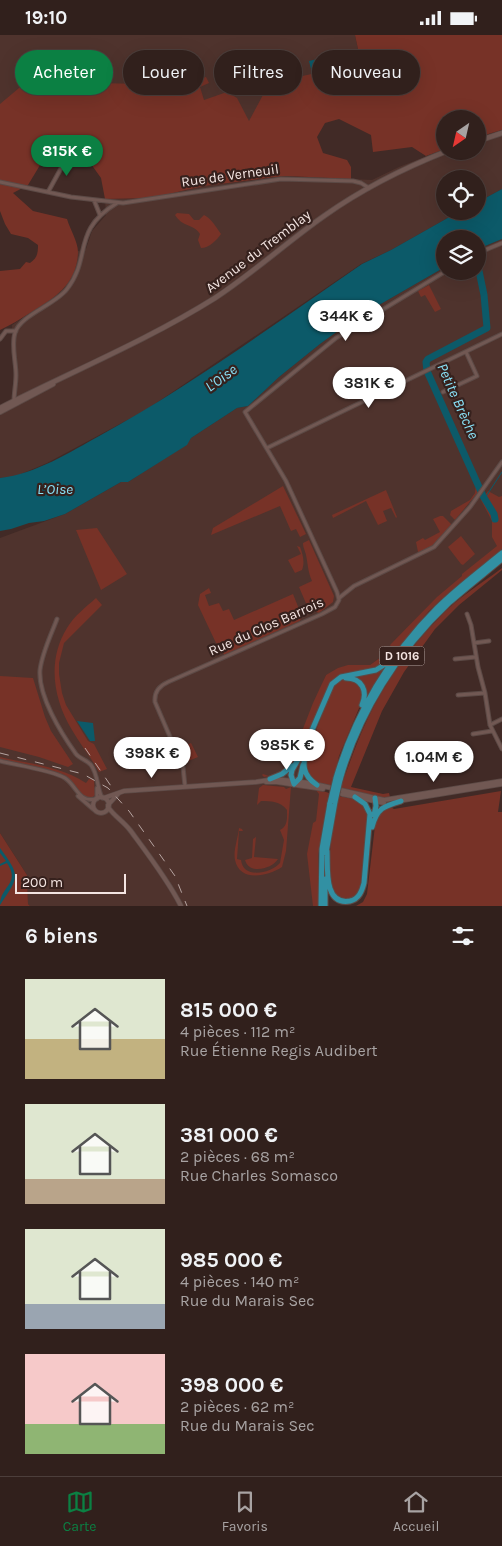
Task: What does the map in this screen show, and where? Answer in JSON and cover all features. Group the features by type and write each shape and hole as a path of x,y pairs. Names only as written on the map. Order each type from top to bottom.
{"highway":[{"name":"D 1016","path":"295,782 292,771 303,751 325,697 333,683 341,677 368,673 380,668 447,599 502,553"},
{"name":"D 1016","path":"338,779 359,729 383,684 414,640 457,596 502,559"},
{"name":"D 1016","path":"457,596 502,564"},
{"name":"D 1016","path":"350,738 376,687 398,653 414,633"},
{"name":"D 1016","path":"295,782 304,765 307,750 329,692 337,681 348,678 359,682 365,693 338,779 322,849 321,906"},
{"name":"D 1016","path":"270,779 284,773 296,762"},
{"path":"304,765 307,777 317,785"},
{"path":"355,797 365,804 370,814"},
{"name":"D 1016","path":"327,851 328,883 331,894 342,901 355,899 364,883 370,814 375,800"},
{"path":"347,906 358,900 365,887 375,800"},
{"path":"372,827 379,810 401,801"},
{"name":"D 1016","path":"326,906 327,851 332,803"}],"main road":[{"path":"486,138 502,133"},
{"name":"Avenue du Tremblay","path":"0,408 176,320 217,297 249,275 324,216 369,188 436,155"},
{"name":"Avenue du Tremblay","path":"0,412 15,401"}],"street":[{"path":"48,192 70,153"},
{"name":"Rue de Verneuil","path":"0,182 94,201 117,203 285,179 353,181 369,188"},
{"path":"94,201 100,215"},
{"path":"15,401 14,339 16,331 22,323 54,302 68,287 77,272 84,240 91,226 100,215 117,203"},
{"path":"486,250 502,243"},
{"name":"Rue du Clos Barrois","path":"185,786 183,767 154,702 157,689 168,682 325,613 334,607 339,598 286,481 245,411 336,338 436,277"},
{"path":"0,339 6,331 16,331"},
{"path":"267,448 502,334"},
{"path":"443,392 477,376 466,352"},
{"path":"16,387 21,398"},
{"path":"339,598 354,586 434,547 452,529 484,489 502,462"},
{"path":"467,613 486,693 490,725 502,749"},
{"path":"57,619 41,667 42,685 50,709 60,730 78,756 91,765 97,785 108,806 129,829 172,890 180,906"},
{"path":"474,643 489,641"},
{"path":"455,659 476,657"},
{"path":"458,695 486,693"},
{"path":"490,725 502,719"},
{"path":"474,734 492,731"},
{"path":"0,761 60,776 69,781 83,798 91,800 122,791 256,782 295,782 366,798"},
{"path":"256,782 270,779 295,782 317,785 375,800 401,801 502,783"},
{"path":"375,800 389,800 502,783"},
{"path":"94,809 93,804 96,799 97,785"},
{"path":"74,786 80,798 98,813 104,813 120,821"},
{"path":"104,813 122,791"}],"shaded area":[{"path":"0,35 355,35 358,50 312,50 312,94 257,128 0,112"},
{"path":"355,35 502,35 502,130 486,135 486,110 436,110 436,152 426,156 412,147 373,152 371,135 339,119 325,123 317,137 323,153 347,160 351,167 351,179 287,176 204,186 151,198 105,199 101,178 81,150 57,137 28,185 13,193 33,211 67,219 78,248 77,263 69,282 55,296 0,330 0,271 20,269 26,262 30,263 34,259 38,251 38,245 28,238 11,234 0,211 0,104 15,91 15,95 113,95 113,83 123,84 123,95 202,95 204,100 218,95 232,95 237,98 249,121 263,95 302,95 302,76 312,74 312,95 420,95 420,50 358,50"},
{"path":"204,77 206,77 209,83 204,85"},
{"path":"502,130 502,189 486,198 486,170 436,170 436,220 444,220 391,250 361,264 146,410 47,463 14,477 0,478 0,405 12,400 14,369 12,325 30,313 73,272 78,251 86,249 92,231 106,215 105,199 151,198 204,186 287,176 372,180 436,153 436,160 486,160 486,135"},
{"path":"177,213 189,214 194,220 199,220 204,215 207,216 221,234 210,245 201,248 198,240 200,234 195,228 184,224 178,219 175,215"},
{"path":"502,239 502,549 432,604 392,649 370,665 326,675 309,716 307,759 324,794 312,855 316,906 30,906 28,904 27,875 0,833 0,538 65,514 121,482 128,482 186,445 191,438 237,408 248,406 279,377 353,320 436,272 436,280 486,280 486,246"},
{"path":"429,285 441,309 435,312 425,295 421,297 418,291"},
{"path":"476,483 479,491 455,520 450,515 451,511 470,500 475,493"},
{"path":"283,486 306,534 300,537 296,529 291,531 280,506 211,535 213,528"},
{"path":"386,490 396,518 391,508 383,511 387,521 378,525 366,501 333,518 332,515"},
{"path":"488,491 499,497 502,496 502,549 437,603 386,660 372,668 341,676 328,686 302,749 295,762 284,770 290,762 326,675 348,665 370,665 392,649 390,645 437,597 497,546 492,537 492,521 481,500"},
{"path":"443,516 451,524 451,527 432,546 418,552 416,542 423,538 425,540 440,532 433,519"},
{"path":"97,528 127,574 101,590 76,530"},
{"path":"461,536 475,554 463,565 448,547"},
{"path":"309,540 334,596 333,602 319,613 308,608 299,587 312,581 303,545 303,543"},
{"path":"297,546 301,550 303,564 302,570 295,573 288,560 301,554"},
{"path":"502,568 502,570 459,605 435,629 404,672 382,711 351,787 383,794 389,793 390,797 380,798 340,789 368,718 382,691 399,665 418,640 446,611"},
{"path":"209,588 211,593 205,595 209,606 219,603 223,611 229,609 234,620 293,594 299,609 304,610 300,621 224,655 221,646 216,643 198,605 200,594"},
{"path":"96,598 102,605 64,643 59,663 59,674 66,705 88,741 94,744 107,769 99,772 66,718 60,705 55,679 57,653 67,628 80,612"},
{"path":"384,668 367,696 366,690 350,676"},
{"path":"0,676 33,678 51,731 73,764 68,767 0,747"},
{"path":"344,679 352,680 362,687 362,701 339,756 332,788 310,777 306,761 332,689 335,684"},
{"path":"191,743 198,757 186,762 180,748"},
{"path":"0,757 55,769 86,783 89,779 94,780 95,795 92,798 84,796 64,775 0,759"},
{"path":"284,770 277,775 264,777 262,775 269,776"},
{"path":"263,785 284,787 286,789 291,787 286,851 282,867 262,875 248,875 242,872 235,860 239,828 243,831 239,831 237,859 241,860 243,866 252,872 264,872 276,867 280,863 284,840 280,830 286,824 287,810 272,801 261,801 257,805 259,788"},
{"path":"298,786 314,788 329,793 318,856 318,906 313,906 307,854 313,823 316,821 319,794 316,790 296,788"},
{"path":"501,791 498,812 502,812 502,906 356,906 363,902 367,894 378,814 389,806 394,809"},
{"path":"339,796 356,801 362,805 368,814 361,889 355,897 345,900 334,895 330,871 332,833"},
{"path":"0,833 27,875 28,904 30,906 0,906"},
{"path":"256,837 254,857 278,859 266,868 251,868 245,860 252,858 253,839"}],"water":[{"path":"312,60 312,73 309,61"},
{"name":"L’Oise","path":"502,189 502,239 486,246 486,230 436,230 436,272 353,320 279,377 248,406 237,408 191,438 187,445 128,482 121,482 65,514 0,531 0,478 13,476 40,467 135,416 233,353 362,264 444,220 486,220 486,198"},
{"path":"77,721 93,723 95,741 90,741"},
{"path":"0,848 12,865 15,877 11,888 0,905 3,893 12,876 7,863 0,866 0,864 6,861 0,853"}],"waterway":[{"name":"Petite Brèche","path":"481,280 487,328 428,359 426,362 427,371 495,519"},
{"path":"485,498 502,472"}],"railway":[{"path":"85,748 113,789"},
{"path":"0,753 83,774 108,788 129,811 175,876 187,906"}],"water label":[{"name":"L'Oise","path":"221,378"}]}
